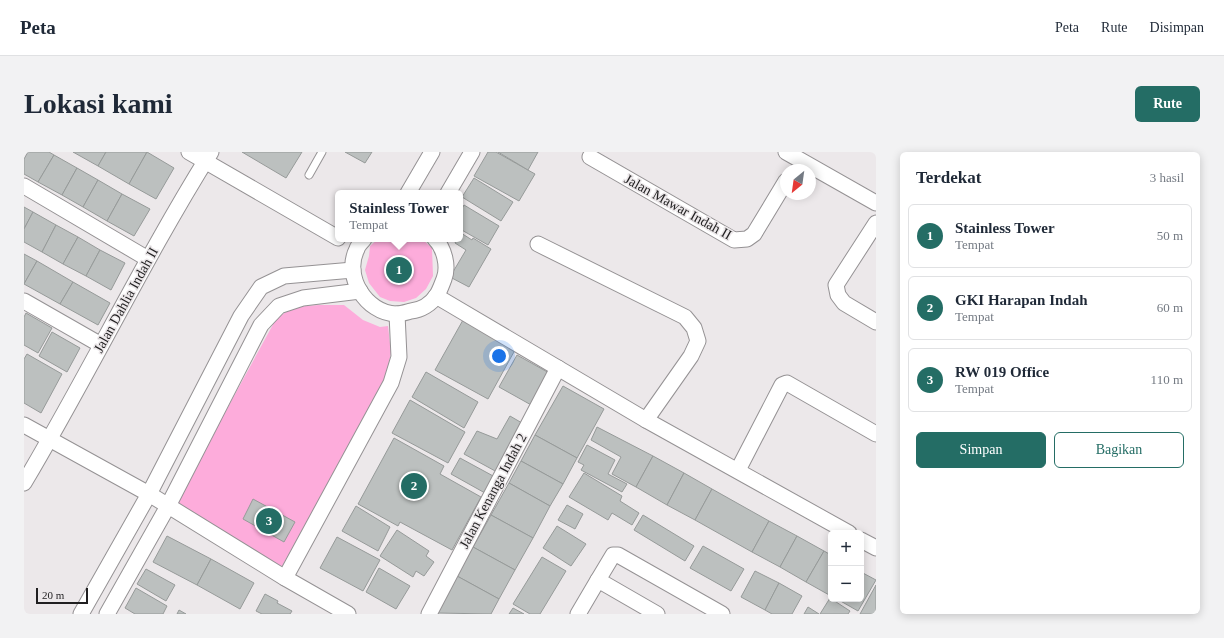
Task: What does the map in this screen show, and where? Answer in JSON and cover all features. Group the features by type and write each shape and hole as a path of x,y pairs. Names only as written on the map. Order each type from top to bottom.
{"street":[{"path":"189,152 208,157 335,236"},
{"path":"410,190 432,152"},
{"path":"450,190 472,152"},
{"name":"Jalan Dahlia Indah II","path":"24,483 50,440 148,259 208,157"},
{"name":"Jalan Mawar Indah II","path":"590,157 734,240 748,239 754,234 780,191"},
{"path":"795,158 876,203"},
{"path":"24,186 148,259"},
{"path":"876,223 836,285 838,295 844,303 876,322"},
{"path":"361,244 354,259 353,270 355,281 360,291 375,307 386,312 397,314 419,310 436,296 445,276 446,265 444,254 437,242"},
{"path":"538,244 685,318 694,328 698,341 691,356 646,420"},
{"path":"82,614 149,494 241,316 261,287 284,276 353,270"},
{"path":"106,614 168,506 261,325 279,306 303,298 360,291"},
{"path":"436,296 646,420 844,530"},
{"path":"24,301 101,345"},
{"path":"285,578 391,383 400,357 397,314"},
{"name":"Jalan Kenanga Indah 2","path":"429,614 558,368"},
{"path":"738,470 782,385 787,384 876,434"},
{"path":"24,425 149,494 285,578 348,614"},
{"path":"864,542 876,548"},
{"path":"578,614 613,555 616,554 722,614"},
{"path":"598,580 657,614"}],"lane":[{"path":"309,175 322,152"}],"shaded area":[{"path":"375,242 425,242 432,248 433,276 426,289 416,298 404,302 390,301 380,297 369,283 365,270 370,246"},
{"path":"344,305 363,320 380,327 388,326 391,352 386,380 281,568 174,506 276,319 293,307"}],"building":[{"path":"28,152 49,152 54,155 38,182 24,174 24,159"},
{"path":"73,152 106,152 98,166"},
{"path":"106,152 147,152 129,184 98,166"},
{"path":"147,152 174,168 156,199 129,184"},
{"path":"242,152 302,152 286,178"},
{"path":"345,152 372,152 365,163"},
{"path":"488,152 496,152 535,174 519,201 474,176"},
{"path":"498,152 538,152 528,170"},
{"path":"54,155 77,168 62,195 38,182"},
{"path":"77,168 98,180 83,207 62,195"},
{"path":"474,178 513,202 501,221 463,198"},
{"path":"98,180 122,194 107,221 83,207"},
{"path":"122,194 150,209 134,236 107,221"},
{"path":"464,205 499,226 488,245 463,231"},
{"path":"24,207 33,212 24,229"},
{"path":"33,212 56,225 42,252 24,242 24,229"},
{"path":"56,225 78,237 63,264 42,252"},
{"path":"463,234 472,240 473,238 491,249 469,287 450,277 466,250 455,243 463,242"},
{"path":"78,237 100,250 86,276 63,264"},
{"path":"100,250 125,263 111,290 86,276"},
{"path":"24,254 37,261 24,284"},
{"path":"37,261 73,282 60,304 24,284"},
{"path":"73,282 110,303 98,325 60,304"},
{"path":"26,313 52,328 38,353 24,345 24,317"},
{"path":"463,320 515,350 488,399 435,370"},
{"path":"52,332 80,348 67,372 39,356"},
{"path":"27,354 62,374 41,413 24,403 24,359"},
{"path":"517,355 551,374 533,406 499,387"},
{"path":"426,372 478,402 464,428 412,397"},
{"path":"563,386 604,409 577,458 535,435"},
{"path":"410,400 465,432 448,463 392,433"},
{"path":"510,416 522,423 497,472 464,454 477,431 497,439"},
{"path":"597,427 653,456 636,487 612,474 621,457 591,440"},
{"path":"535,435 577,458 563,484 521,461"},
{"path":"394,438 444,466 440,474 481,497 452,550 400,522 398,526 358,504"},
{"path":"587,445 615,460 608,474 627,484 622,492 581,470 584,465 578,462"},
{"path":"653,456 684,473 667,505 636,487"},
{"path":"460,458 495,477 485,493 451,474"},
{"path":"521,461 563,484 550,506 509,483"},
{"path":"584,473 622,496 620,501 639,513 632,525 612,513 608,520 569,497"},
{"path":"684,473 712,489 695,520 667,505"},
{"path":"509,483 550,506 533,538 491,515"},
{"path":"712,489 769,521 752,552 695,520"},
{"path":"253,499 295,522 284,542 243,519"},
{"path":"567,505 583,514 575,529 558,520"},
{"path":"356,506 390,527 378,551 342,531"},
{"path":"491,515 533,538 515,570 473,547"},
{"path":"643,515 694,546 685,561 634,530"},
{"path":"769,521 797,536 780,567 752,552"},
{"path":"557,526 586,544 571,566 543,548"},
{"path":"397,530 429,551 426,556 434,562 424,576 416,571 413,577 380,556"},
{"path":"167,536 211,559 197,585 153,562"},
{"path":"797,536 824,551 806,582 780,567"},
{"path":"337,537 380,560 363,591 320,568"},
{"path":"703,546 744,569 731,591 690,568"},
{"path":"473,547 515,570 499,599 457,576"},
{"path":"824,551 828,553 828,594 806,582"},
{"path":"542,557 566,571 540,614 530,614 513,604"},
{"path":"211,559 254,583 240,609 197,585"},
{"path":"379,568 410,586 396,609 366,592"},
{"path":"146,569 175,585 166,601 137,584"},
{"path":"755,571 779,583 765,610 741,597"},
{"path":"864,574 876,580 864,601"},
{"path":"457,576 499,599 491,614 437,613"},
{"path":"779,583 802,596 792,614 772,614 765,610"},
{"path":"876,585 876,614 860,614"},
{"path":"136,588 167,606 163,614 135,614 125,608"},
{"path":"265,594 278,601 277,603 292,611 290,614 262,614 256,611"},
{"path":"828,601 836,602 850,611 848,614 820,614"},
{"path":"842,602 863,602 858,611"},
{"path":"808,607 819,614 804,614"},
{"path":"513,608 524,614 509,614"},
{"path":"179,610 186,614 177,614"}],"place":[{"name":"Stainless Tower","path":"399,270"},
{"name":"GKI Harapan Indah","path":"414,486"},
{"name":"RW 019 Office","path":"269,521"}]}
